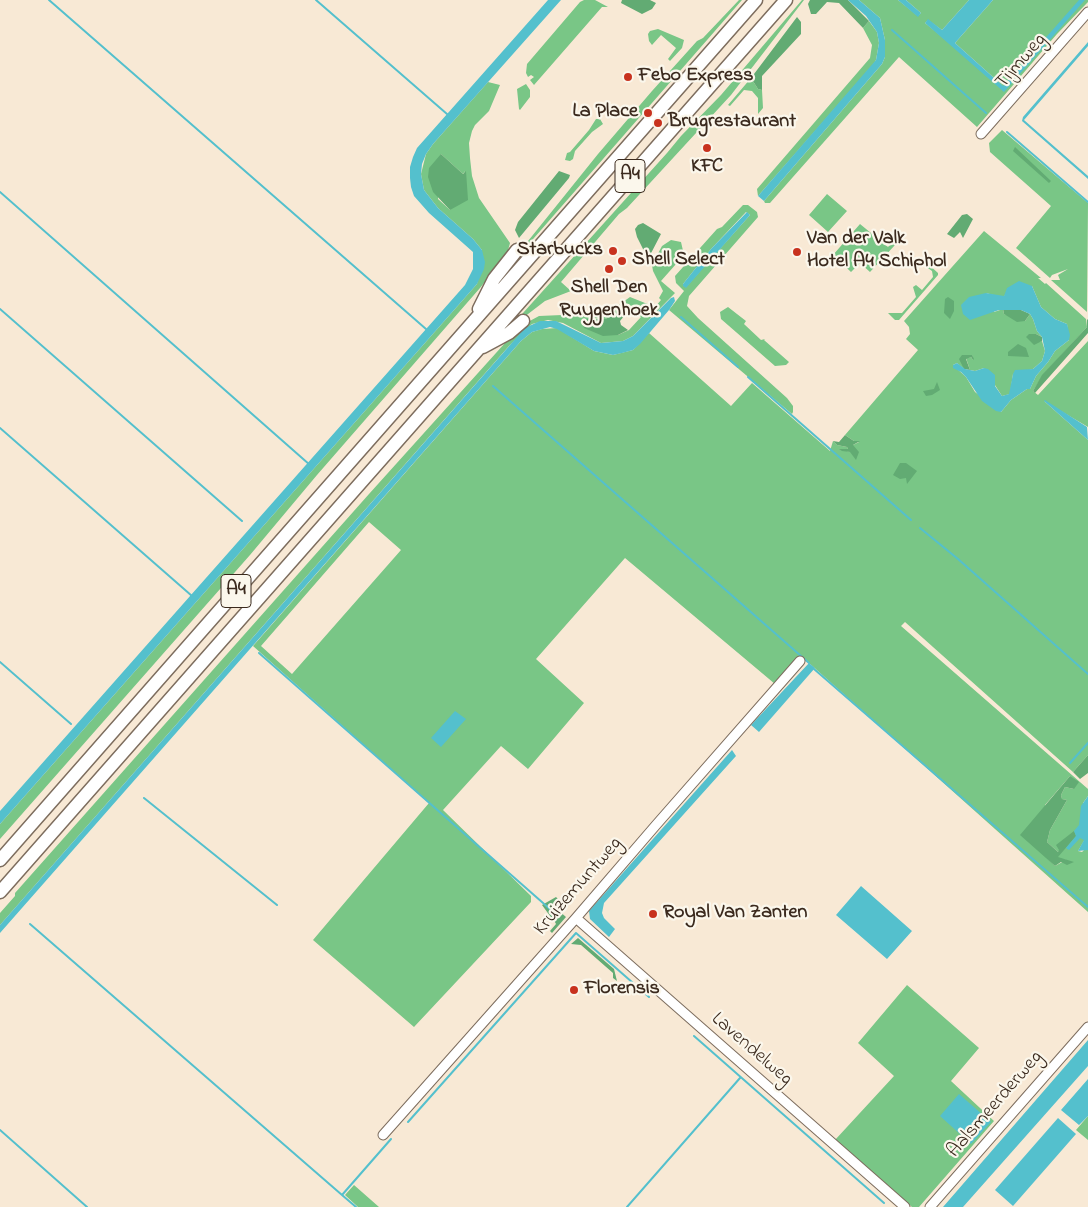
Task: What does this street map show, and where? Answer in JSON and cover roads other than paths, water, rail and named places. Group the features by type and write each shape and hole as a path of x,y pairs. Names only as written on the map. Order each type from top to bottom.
{"highway":[{"name":"A4","path":"0,860 756,0"},
{"name":"A4","path":"0,892 786,0"},
{"name":"A4","path":"469,327 494,279 517,250"},
{"name":"A4","path":"475,352 509,333 523,321"}],"street":[{"name":"Tijmweg","path":"982,134 1088,12"},
{"name":"Kruizemuntweg","path":"383,1135 576,918 800,661"},
{"name":"Lavendelweg","path":"576,918 905,1207"},
{"name":"Aalsmeerderweg","path":"930,1207 1088,1026"}],"water":[{"path":"548,0 561,0 433,144 422,164 421,174 424,190 438,208 473,239 482,250 485,262 484,269 477,284 0,824 0,811 465,285 473,269 473,252 429,213 414,196 411,187 410,167 417,148"},
{"path":"848,0 859,0 880,18 885,40 885,57 882,64 764,201 758,196 876,60 879,43 877,32 866,16"},
{"path":"898,0 906,0 921,13 918,17"},
{"path":"969,0 993,0 955,43 1003,86 1079,0 1085,0 1004,92 925,23 928,19 942,30"},
{"path":"1088,42 1088,46 1024,120 1088,176 1088,179 1022,121 1023,117"},
{"path":"747,212 750,215 686,288 683,286 711,249"},
{"path":"1019,281 1032,286 1041,307 1055,319 1067,324 1070,335 1069,340 1055,351 1036,376 1030,389 1027,389 1011,400 1001,412 996,411 982,401 966,377 953,368 953,365 957,363 965,369 975,371 984,368 988,369 995,375 995,386 1002,396 1009,394 1015,370 1033,369 1042,361 1045,351 1042,337 1037,331 1030,314 1021,310 999,310 970,320 963,314 961,305 969,297 986,293 1004,296 1007,288"},
{"path":"674,297 675,301 669,310 633,350 613,355 594,351 557,329 550,327 532,332 521,341 0,933 0,925 525,328 540,321 556,321 601,343 623,341 633,336"},
{"path":"1044,401 1087,427 1088,440"},
{"path":"809,663 815,668 759,732 751,725"},
{"path":"455,711 466,719 441,747 431,738"},
{"path":"732,750 736,756 604,903 602,913 604,918 615,929 609,937 590,919 589,911"},
{"path":"1088,796 1088,850 1078,851 1084,840 1080,838 1069,850 1066,848 1076,836 1074,831 1079,825 1081,806"},
{"path":"861,886 912,931 887,959 836,915"},
{"path":"1088,1040 1088,1066 963,1207 943,1207"},
{"path":"1088,1079 1088,1116 1079,1125 1061,1110"},
{"path":"959,1094 991,1122 971,1144 940,1116"},
{"path":"1058,1118 1076,1134 1013,1206 995,1190"}],"waterway":[{"path":"49,0 426,329"},
{"path":"316,0 447,114"},
{"path":"892,30 986,113"},
{"path":"1007,132 1088,202"},
{"path":"0,192 310,465"},
{"path":"0,309 242,521"},
{"path":"681,317 738,367"},
{"path":"748,377 911,520"},
{"path":"493,386 809,663"},
{"path":"0,428 192,596"},
{"path":"920,528 958,559 1088,674"},
{"path":"259,653 551,910"},
{"path":"0,662 71,724"},
{"path":"814,669 1088,907"},
{"path":"1070,763 1088,743"},
{"path":"144,798 277,905"},
{"path":"30,924 342,1195 391,1139"},
{"path":"408,1122 576,933 649,997"},
{"path":"694,1036 884,1203"},
{"path":"627,1207 740,1078"},
{"path":"0,1130 87,1207"},
{"path":"342,1195 356,1207"}],"place":[{"name":"Febo Express","path":"628,77"},
{"name":"La Place","path":"648,113"},
{"name":"Brugrestaurant","path":"658,123"},
{"name":"KFC","path":"707,148"},
{"name":"Starbucks","path":"613,251"},
{"name":"Van der Valk Hotel A4 Schiphol","path":"797,252"},
{"name":"Shell Select","path":"622,261"},
{"name":"Shell Den Ruygenhoek","path":"609,269"},
{"name":"Royal Van Zanten","path":"653,914"},
{"name":"Florensis","path":"574,990"}]}
